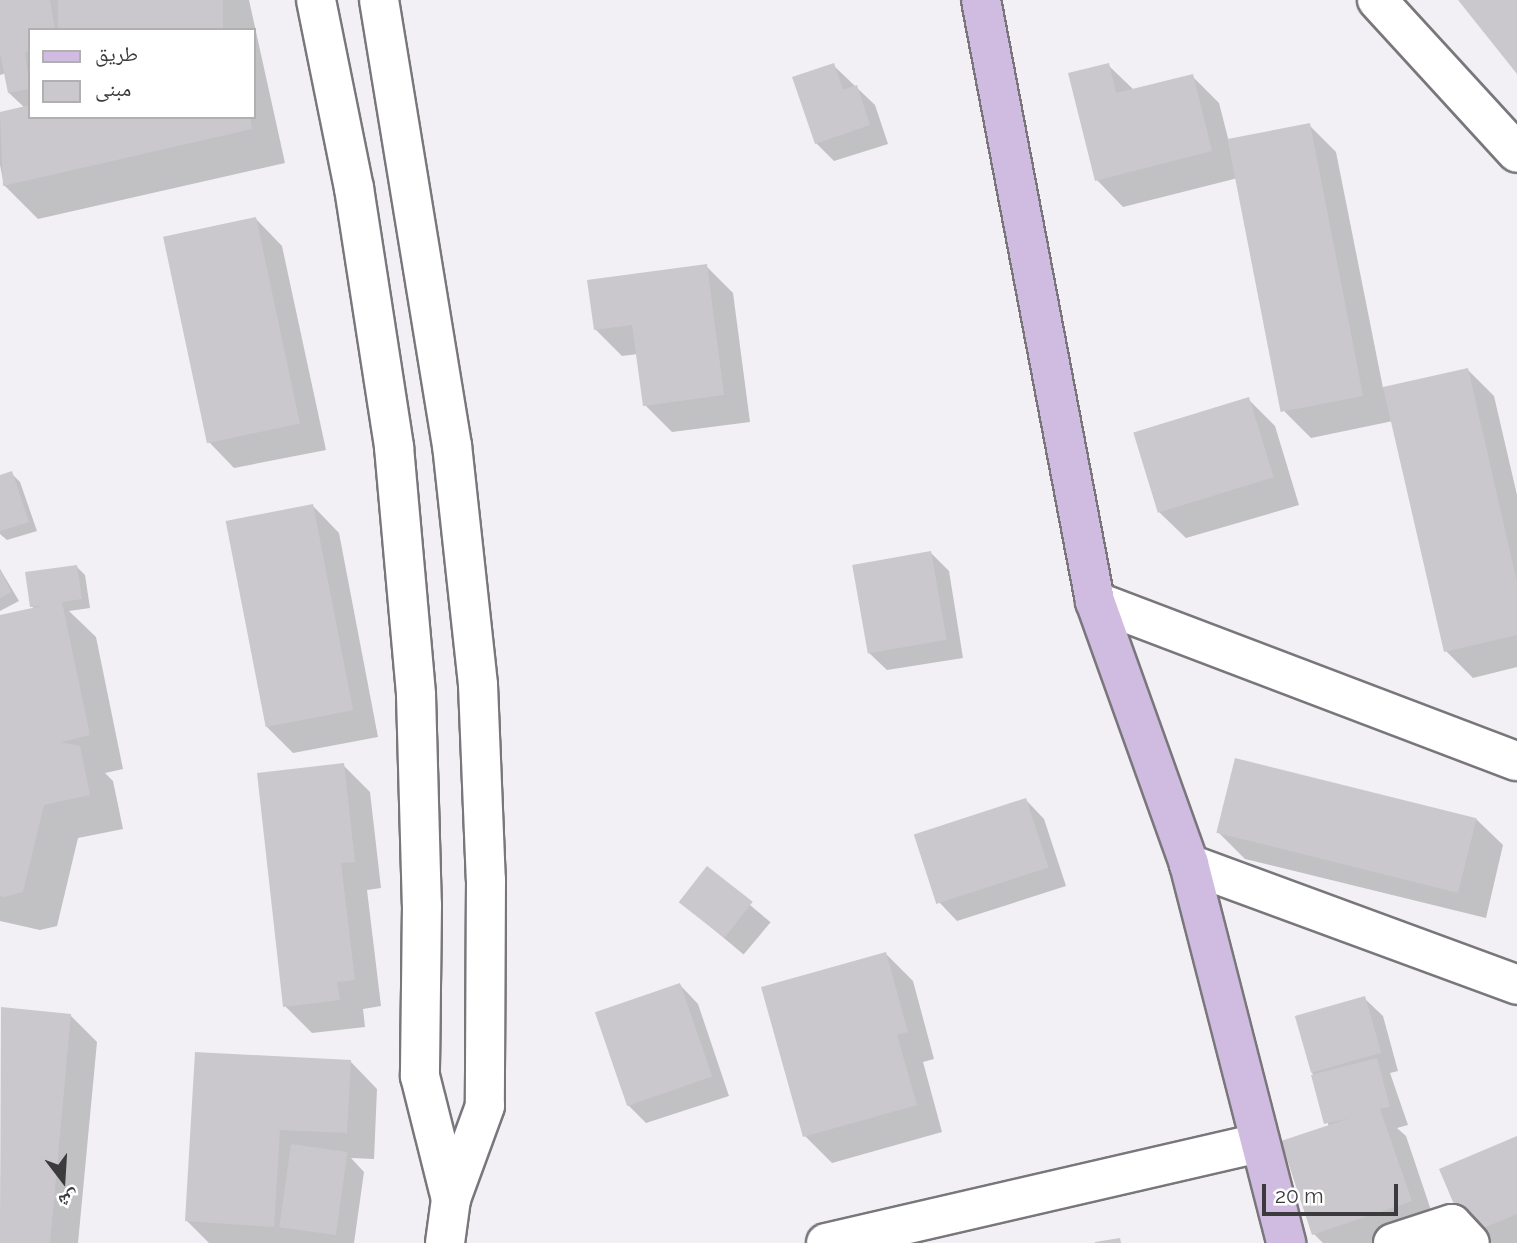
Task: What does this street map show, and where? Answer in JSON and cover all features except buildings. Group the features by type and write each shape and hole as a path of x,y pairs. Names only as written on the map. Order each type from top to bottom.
{"main road":[{"path":"981,0 1095,601 1189,864 1258,1143 1286,1243"}],"street":[{"path":"316,0 354,188 394,447 416,695 422,905 420,1076 451,1199"},
{"path":"379,0 452,445 478,685 486,880 485,1106 451,1199 445,1243"},
{"path":"1377,0 1517,153"},
{"path":"1095,601 1517,761"},
{"path":"1189,864 1517,985"},
{"path":"826,1243 1258,1143"},
{"path":"1393,1243 1452,1224 1470,1243"}]}
